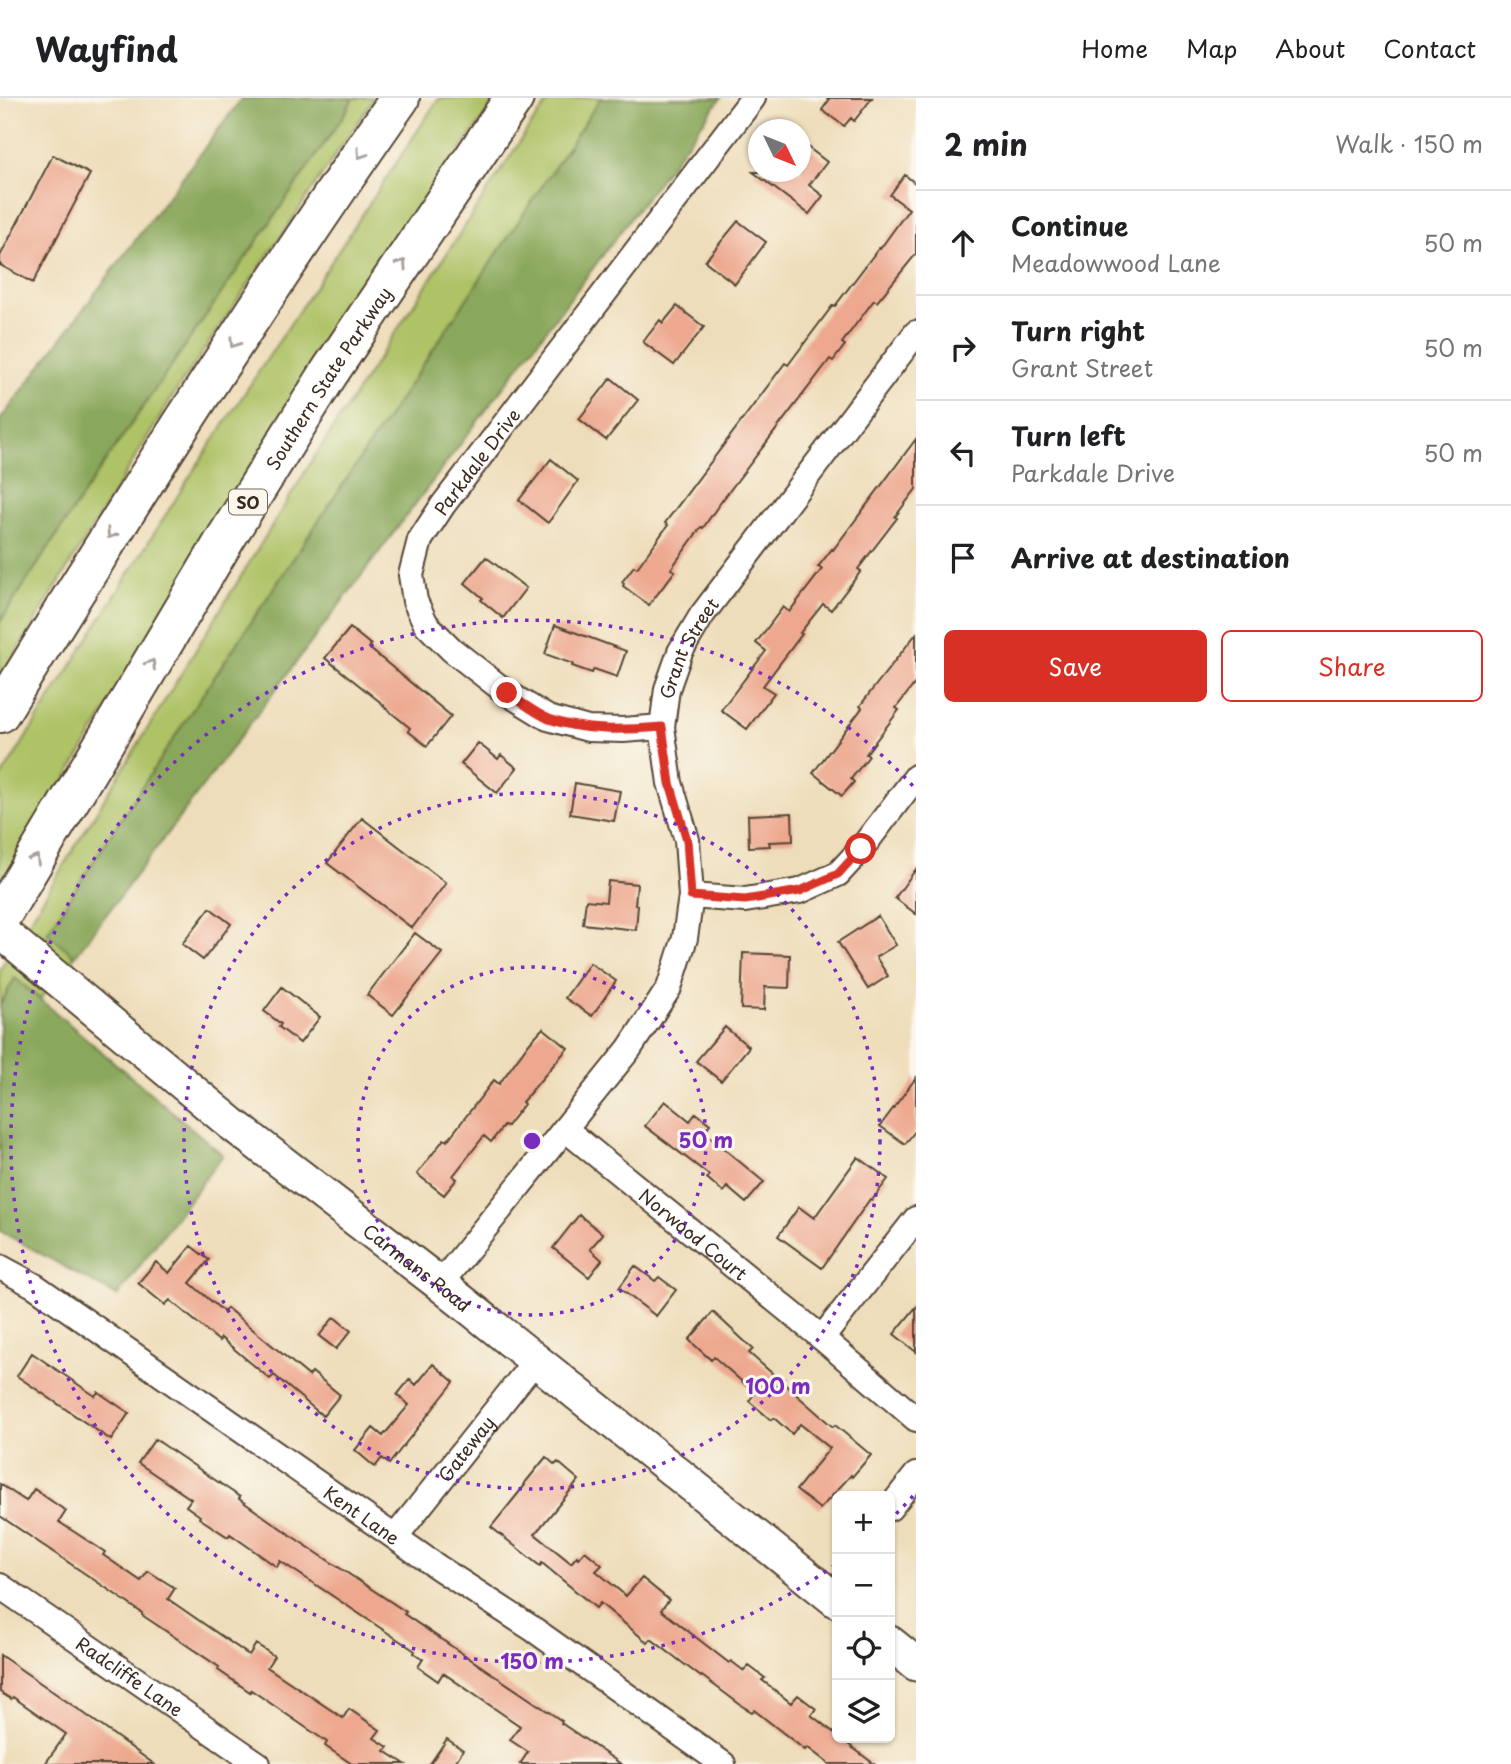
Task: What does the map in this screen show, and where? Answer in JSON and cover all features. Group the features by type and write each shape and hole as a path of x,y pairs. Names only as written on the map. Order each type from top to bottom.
{"highway":[{"path":"0,713 223,360 400,98"},
{"name":"Southern State Parkway","path":"0,918 226,538 314,397 514,98"}],"street":[{"name":"Parkdale Drive","path":"662,727 588,729 548,718 498,686 452,650 426,624 415,601 411,575 420,540 443,505 753,98"},
{"name":"Grant Street","path":"440,1284 629,1049 669,988 685,939 691,896 687,840 670,783 662,727 667,689 680,652 702,615 916,333"},
{"path":"691,896 745,900 800,891 838,874 861,849 916,776"},
{"name":"Carmans Road","path":"0,931 232,1124 440,1284 535,1361 832,1588"},
{"name":"Norwood Court","path":"565,1129 916,1419"},
{"path":"822,1339 916,1219"},
{"name":"Kent Lane","path":"0,1267 35,1286 439,1568 533,1629 723,1764"},
{"name":"Gateway","path":"396,1536 535,1361"},
{"path":"895,1502 916,1475"},
{"name":"Radcliffe Lane","path":"0,1586 258,1764"},
{"path":"895,1647 916,1664"}],"green space":[{"path":"242,98 353,98 344,115 92,481 0,622 0,420"},
{"path":"353,98 374,98 171,399 0,679 0,622 92,481 344,115"},
{"path":"439,98 497,98 318,354 0,890 0,779 192,473"},
{"path":"551,98 601,98 189,715 48,932 75,956 40,999 15,978 0,1005 0,969 313,459 528,129"},
{"path":"601,98 721,98 75,956 47,933 189,715"},
{"path":"15,978 223,1155 117,1296 0,1231 0,1005"}],"building":[{"path":"827,98 872,98 854,121 851,118 844,126 822,110 829,100"},
{"path":"811,150 827,162 809,185 823,196 809,214 766,182 811,182"},
{"path":"53,155 90,174 33,283 0,265 0,256"},
{"path":"905,175 916,184 916,254 877,302 874,300 842,343 845,345 833,361 830,359 703,528 701,527 671,569 675,571 649,605 623,586 622,582 634,566 637,568 668,525 665,523 785,363 788,365 909,209 890,195"},
{"path":"738,221 766,242 735,284 705,261"},
{"path":"677,306 704,327 674,365 643,342 660,320 663,323"},
{"path":"611,378 638,400 606,440 579,419"},
{"path":"916,439 916,489 858,569 861,571 831,610 823,604 800,633 802,634 763,686 774,693 747,729 721,710 766,651 756,643 783,607 789,612 822,569 818,567"},
{"path":"551,459 578,481 548,523 519,500"},
{"path":"486,557 526,588 503,618 465,583"},
{"path":"555,625 626,651 617,677 594,669 592,673 545,654"},
{"path":"350,628 371,645 369,648 451,716 427,746 408,731 410,728 384,705 325,658"},
{"path":"916,634 916,682 866,754 869,756 851,779 854,782 842,796 813,773 862,708 860,706"},
{"path":"478,743 498,759 501,755 517,768 497,793 461,764"},
{"path":"575,783 620,791 614,821 570,814"},
{"path":"792,813 793,841 769,842 770,846 749,847 748,815"},
{"path":"362,818 446,883 412,928 327,863"},
{"path":"916,869 916,914 895,898"},
{"path":"608,881 637,884 636,930 583,924 586,900 606,902"},
{"path":"210,908 231,924 203,960 182,944"},
{"path":"878,916 896,945 876,957 888,976 868,989 838,942"},
{"path":"415,933 442,953 393,1015 367,995"},
{"path":"743,953 790,955 789,988 765,987 764,1010 741,1009"},
{"path":"590,963 616,981 592,1016 565,998"},
{"path":"282,987 320,1017 300,1043 264,1011"},
{"path":"725,1027 749,1047 721,1081 696,1061"},
{"path":"543,1028 568,1048 522,1102 524,1104 507,1126 504,1125 491,1142 484,1136 453,1176 457,1179 444,1195 417,1174 444,1139 447,1141 494,1080 499,1084"},
{"path":"916,1078 916,1130 905,1144 880,1126"},
{"path":"665,1101 690,1121 696,1113 710,1124 704,1132 764,1182 746,1203 727,1187 723,1192 707,1178 709,1175 645,1126"},
{"path":"858,1157 888,1179 872,1200 870,1199 822,1268 778,1236 799,1207 814,1218"},
{"path":"579,1215 603,1234 590,1249 602,1260 589,1277 553,1248"},
{"path":"191,1246 209,1260 190,1283 224,1312 227,1308 309,1376 312,1372 340,1395 323,1416 274,1375 270,1379 221,1338 219,1341 170,1300 165,1305 138,1283 156,1262 169,1273"},
{"path":"635,1266 655,1281 659,1277 676,1290 656,1316 619,1288"},
{"path":"916,1307 916,1352 894,1334"},
{"path":"713,1312 753,1349 749,1353 833,1427 835,1425 871,1455 852,1477 851,1475 836,1491 832,1491 832,1496 820,1509 796,1490 830,1448 800,1424 792,1434 774,1418 771,1420 749,1401 755,1393 714,1357 711,1360 689,1340"},
{"path":"334,1317 351,1331 336,1349 319,1336"},
{"path":"32,1353 95,1396 98,1392 129,1413 111,1440 17,1376"},
{"path":"433,1364 454,1382 389,1464 382,1458 375,1467 355,1450 373,1428 383,1436 409,1405 397,1395 410,1379 416,1385"},
{"path":"155,1439 621,1764 520,1764 528,1752 510,1740 520,1726 443,1673 438,1681 418,1667 423,1659 414,1653 415,1651 280,1561 277,1567 230,1534 228,1537 199,1518 200,1516 186,1506 191,1499 138,1463"},
{"path":"546,1457 555,1465 558,1462 579,1480 535,1534 571,1563 585,1551 602,1565 596,1571 626,1596 642,1578 669,1600 661,1610 729,1663 731,1661 744,1671 749,1666 791,1703 798,1695 816,1709 811,1715 832,1731 832,1743 847,1743 874,1764 829,1764 807,1747 805,1750 754,1710 752,1712 742,1706 651,1639 648,1643 600,1603 596,1608 542,1563 540,1566 491,1527"},
{"path":"0,1484 26,1501 34,1489 66,1511 59,1522 105,1552 103,1555 141,1581 148,1571 175,1588 168,1599 249,1655 256,1644 274,1656 267,1667 343,1718 349,1709 380,1730 374,1738 388,1747 385,1751 405,1764 352,1764 325,1746 327,1742 218,1670 219,1667 0,1516"},
{"path":"0,1655 154,1764 45,1764 66,1734 13,1697 11,1699 0,1692"},
{"path":"447,1739 463,1750 454,1764 430,1764"}],"route":[{"path":"507,693 548,718 588,729 662,727 670,783 687,840 691,896 745,900 800,891 838,874 861,849"}]}
